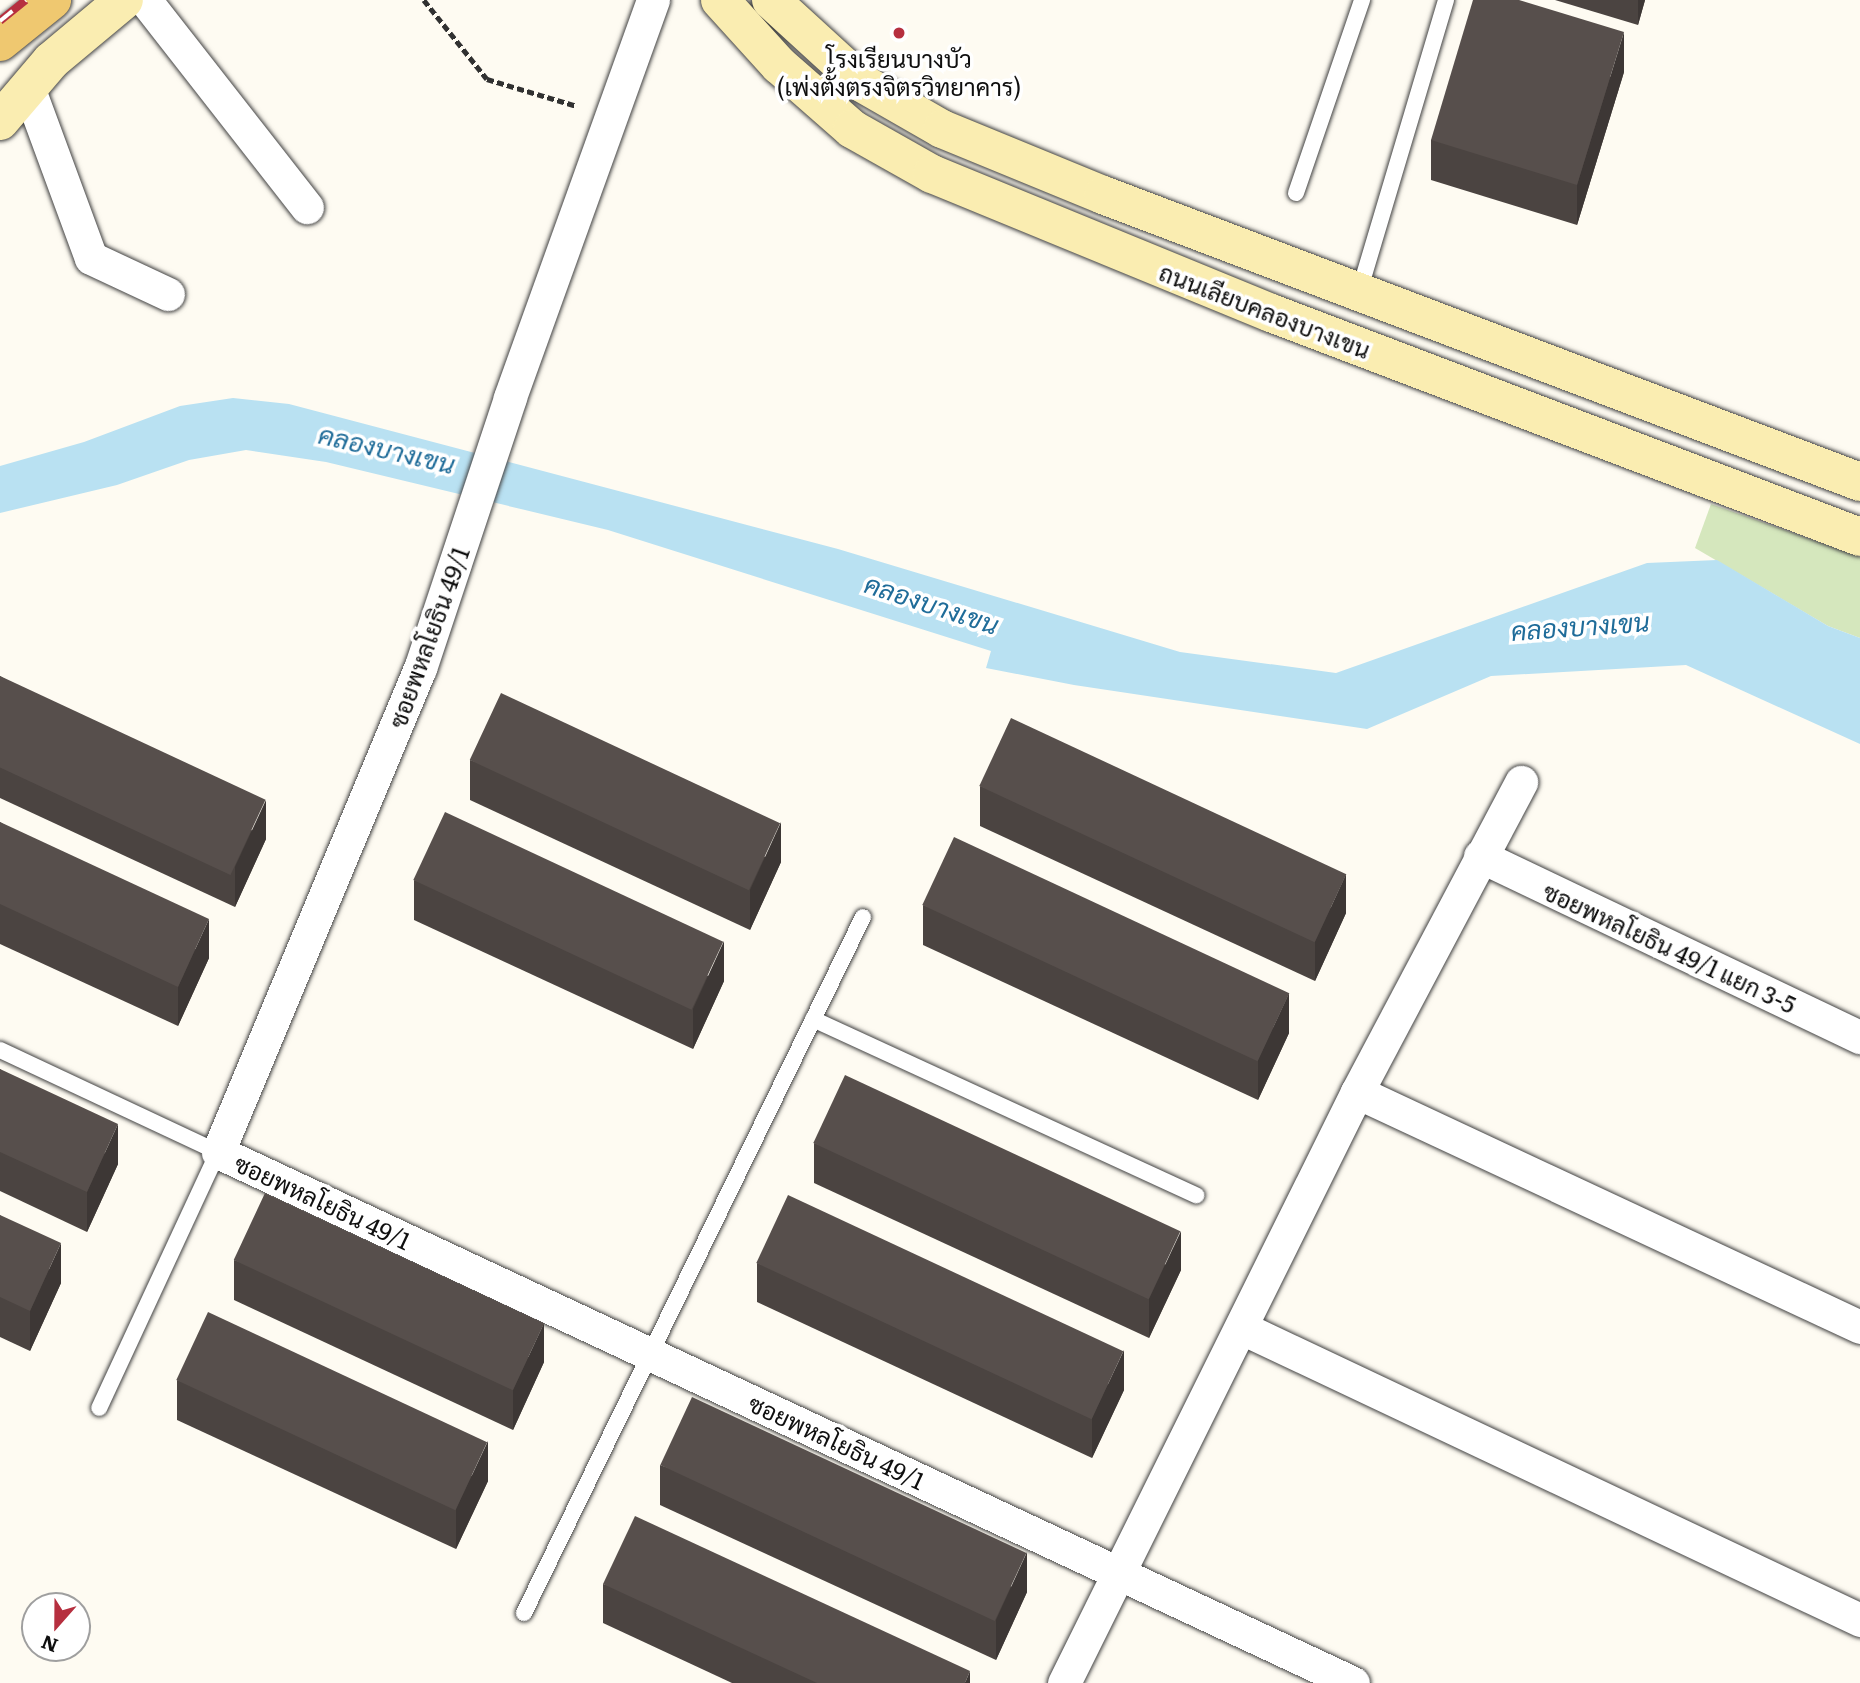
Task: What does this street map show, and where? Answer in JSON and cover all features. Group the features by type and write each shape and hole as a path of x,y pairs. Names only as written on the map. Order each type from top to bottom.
{"main road":[{"path":"0,42 52,0"},
{"path":"0,121 51,61 124,0"},
{"name":"ถนนเลียบคลองบางเขน","path":"720,0 779,65 852,129 932,174 1270,313 1860,537"},
{"name":"ถนนเลียบคลองบางเขน","path":"771,0 862,83 942,129 1359,292 1860,482"}],"street":[{"path":"145,0 307,207"},
{"name":"ซอยพหลโยธิน 49/1","path":"653,0 510,398 420,668 218,1152 1353,1683"},
{"path":"28,87 91,258 168,294"},
{"path":"1064,1683 1357,1092 1521,782"},
{"name":"ซอยพหลโยธิน 49/1 แยก 3-5","path":"1480,856 1860,1037"},
{"path":"1357,1092 1860,1327"},
{"path":"1242,1328 1860,1620"}],"lane":[{"path":"1296,193 1362,0"},
{"path":"1359,292 1446,0"},
{"path":"524,1613 863,917"},
{"path":"813,1018 1196,1195"},
{"path":"0,1050 218,1152 99,1408"}],"path":[{"path":"424,0 487,79 613,116"}],"green space":[{"path":"1711,504 1860,557 1860,638 1828,626 1695,548"}],"water":[{"name":"คลองบางเขน","path":"233,398 289,404 838,549 1180,652 1336,673 1647,563 1717,560 1828,626 1860,638 1860,744 1686,665 1491,676 1367,729 1074,685 986,668 991,651 608,530 326,462 246,450 189,460 117,485 0,513 0,466 84,442 180,406"}],"building":[{"path":"1473,0 1519,0 1624,32 1577,185 1431,140"},
{"path":"0,676 266,800 230,875 0,768"},
{"path":"501,693 780,823 749,890 470,760"},
{"path":"1011,718 1346,874 1315,942 979,786"},
{"path":"445,812 723,942 692,1010 413,880"},
{"path":"0,822 209,919 178,987 0,904"},
{"path":"954,837 1289,993 1258,1061 922,905"},
{"path":"0,1069 118,1124 87,1192 0,1152"},
{"path":"845,1075 1180,1231 1149,1299 813,1143"},
{"path":"265,1193 544,1323 513,1390 234,1260"},
{"path":"788,1195 1123,1351 1092,1419 756,1263"},
{"path":"0,1215 61,1243 30,1311 0,1297"},
{"path":"208,1312 487,1442 455,1510 176,1380"},
{"path":"692,1397 1026,1553 995,1621 660,1465"},
{"path":"635,1516 970,1671 965,1683 817,1683 603,1584"}],"railway":[{"path":"0,21 26,0"}],"place":[{"name":"โรงเรียนบางบัว (เพ่งตั้งตรงจิตรวิทยาคาร)","path":"899,33"}]}
